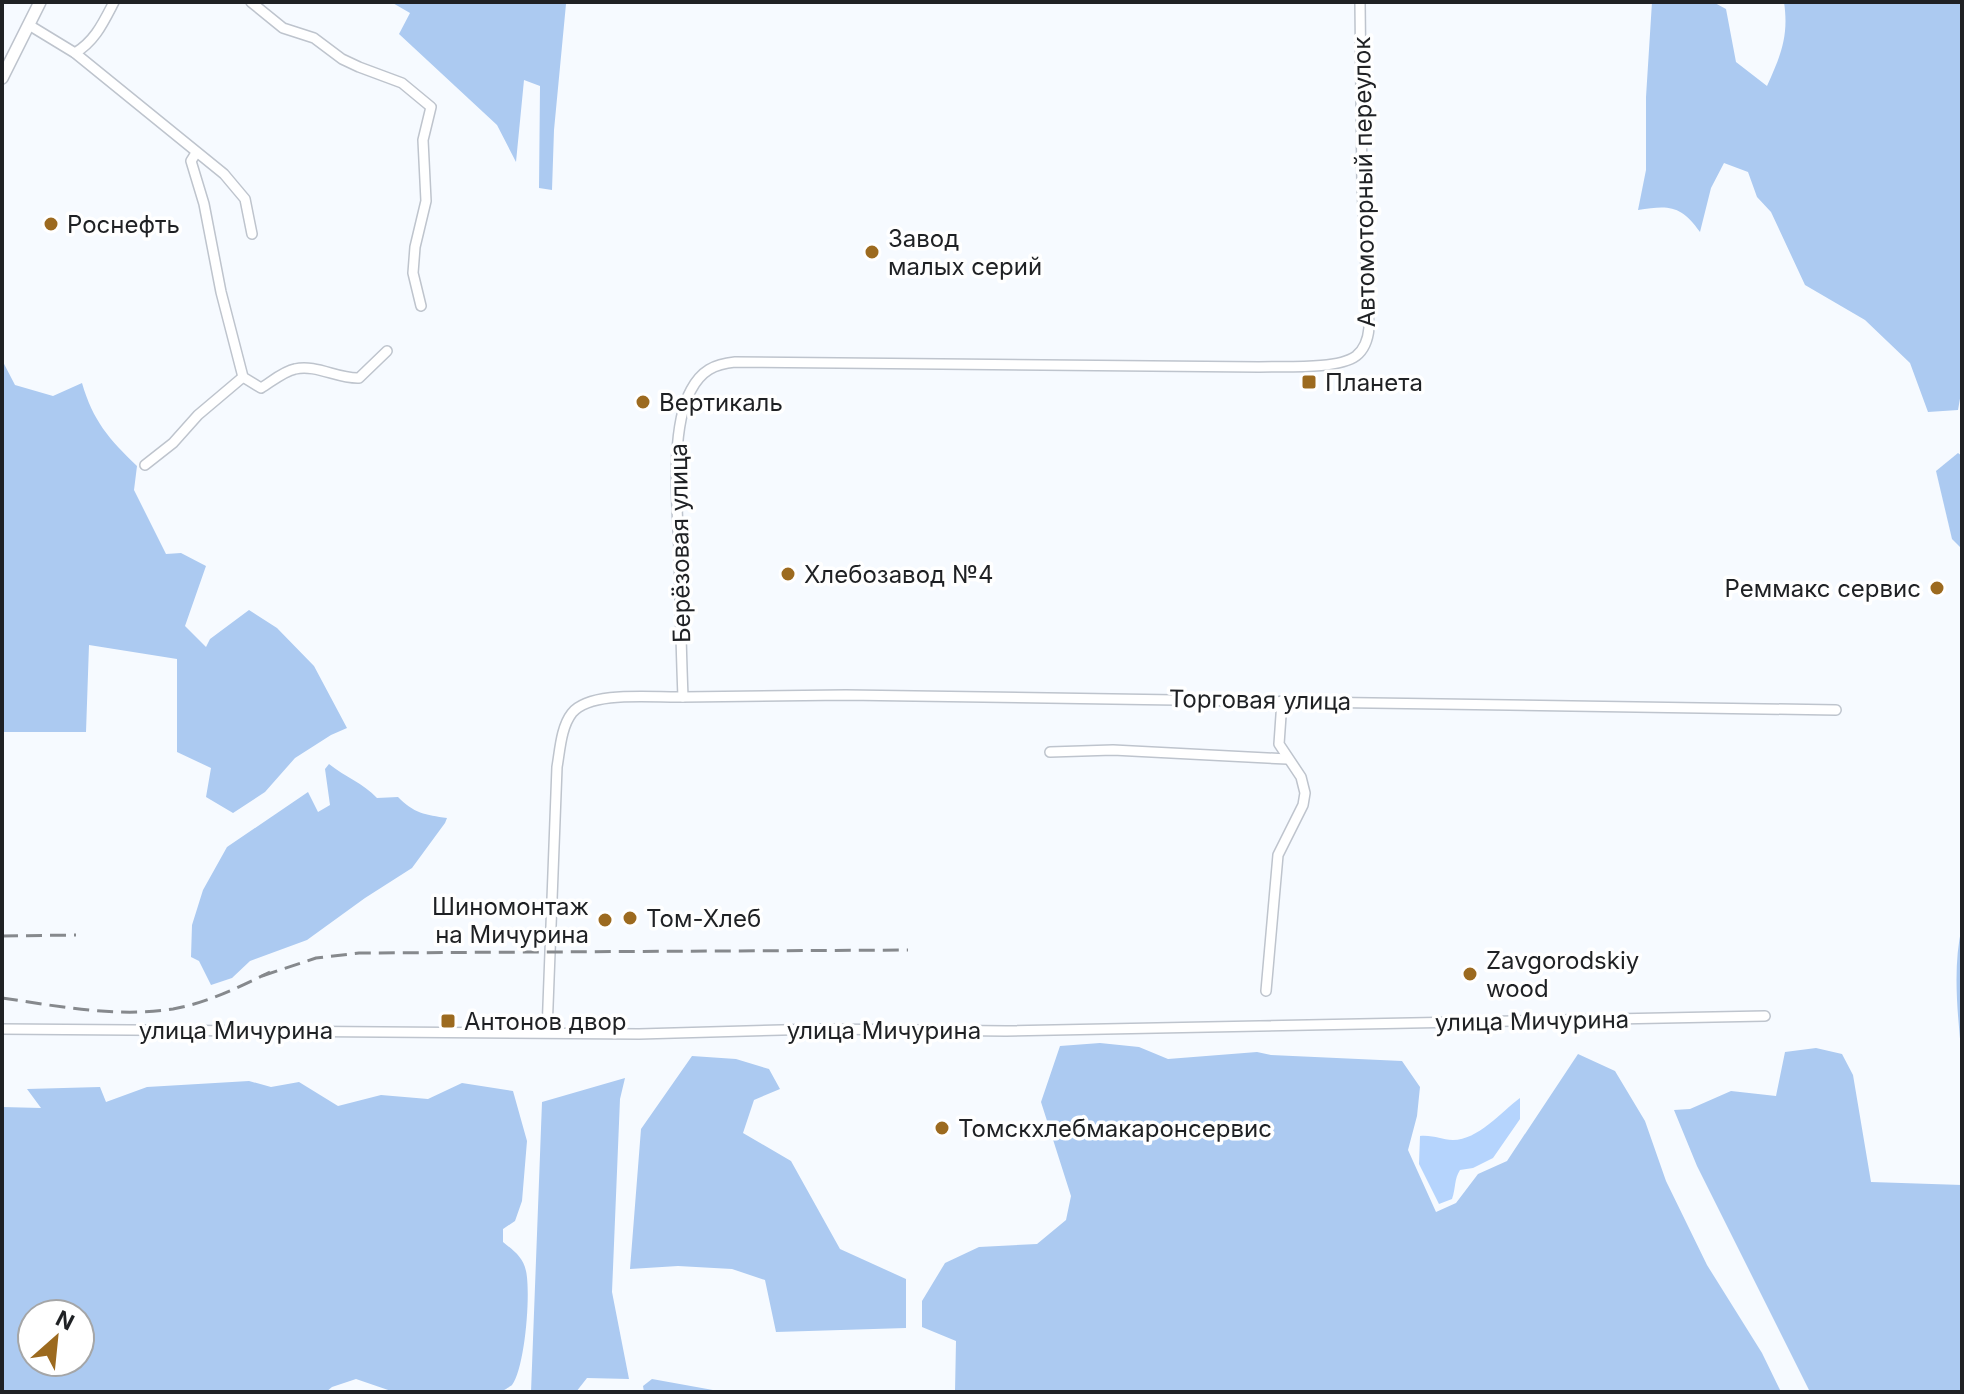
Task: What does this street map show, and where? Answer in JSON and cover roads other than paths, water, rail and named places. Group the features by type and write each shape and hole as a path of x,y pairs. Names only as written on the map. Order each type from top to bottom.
{"main road":[{"path":"2,78 40,2"}],"street":[{"path":"75,53 88,45 100,30 114,2"},
{"path":"251,2 283,28 314,38 342,59 390,77 431,107 423,140 426,201 415,247 413,273 421,306"},
{"name":"Автомоторный переулок","path":"1355,357 1367,340 1369,328 1362,186 1360,2"},
{"path":"29,25 75,53 224,174 245,199 252,234"},
{"path":"196,153 191,161 204,204 221,292 243,377 261,388 294,369 359,378 387,351"},
{"name":"Берёзовая улица","path":"683,697 677,499 679,433 690,390 710,367 735,362 1259,367 1337,363 1355,357"},
{"path":"145,465 243,377"},
{"name":"Торговая улица","path":"683,697 846,695 1836,710"},
{"path":"547,1032 557,767 560,742 567,722 582,704 597,698 683,697"},
{"path":"1266,991 1278,855 1303,805 1305,793 1301,777 1279,744 1282,701"},
{"path":"1050,752 1113,750 1287,759"},
{"name":"улица Мичурина","path":"2,1029 639,1034 1765,1016"}],"railway":[{"path":"2,936 76,935"},
{"path":"262,976 316,958 359,953 908,950"},
{"path":"2,998 87,1010 130,1012 173,1009 223,994 270,972"}],"place":[{"name":"Роснефть","path":"51,224"},
{"name":"Завод малых серий","path":"872,252"},
{"name":"Планета","path":"1309,382"},
{"name":"Вертикаль","path":"643,402"},
{"name":"Хлебозавод №4","path":"788,574"},
{"name":"Реммакс сервис","path":"1937,588"},
{"name":"Том-Хлеб","path":"630,918"},
{"name":"Шиномонтаж на Мичурина","path":"605,920"},
{"name":"Zavgorodskiy wood","path":"1470,974"},
{"name":"Антонов двор","path":"448,1021"},
{"name":"Томскхлебмакаронсервис","path":"942,1128"}]}
